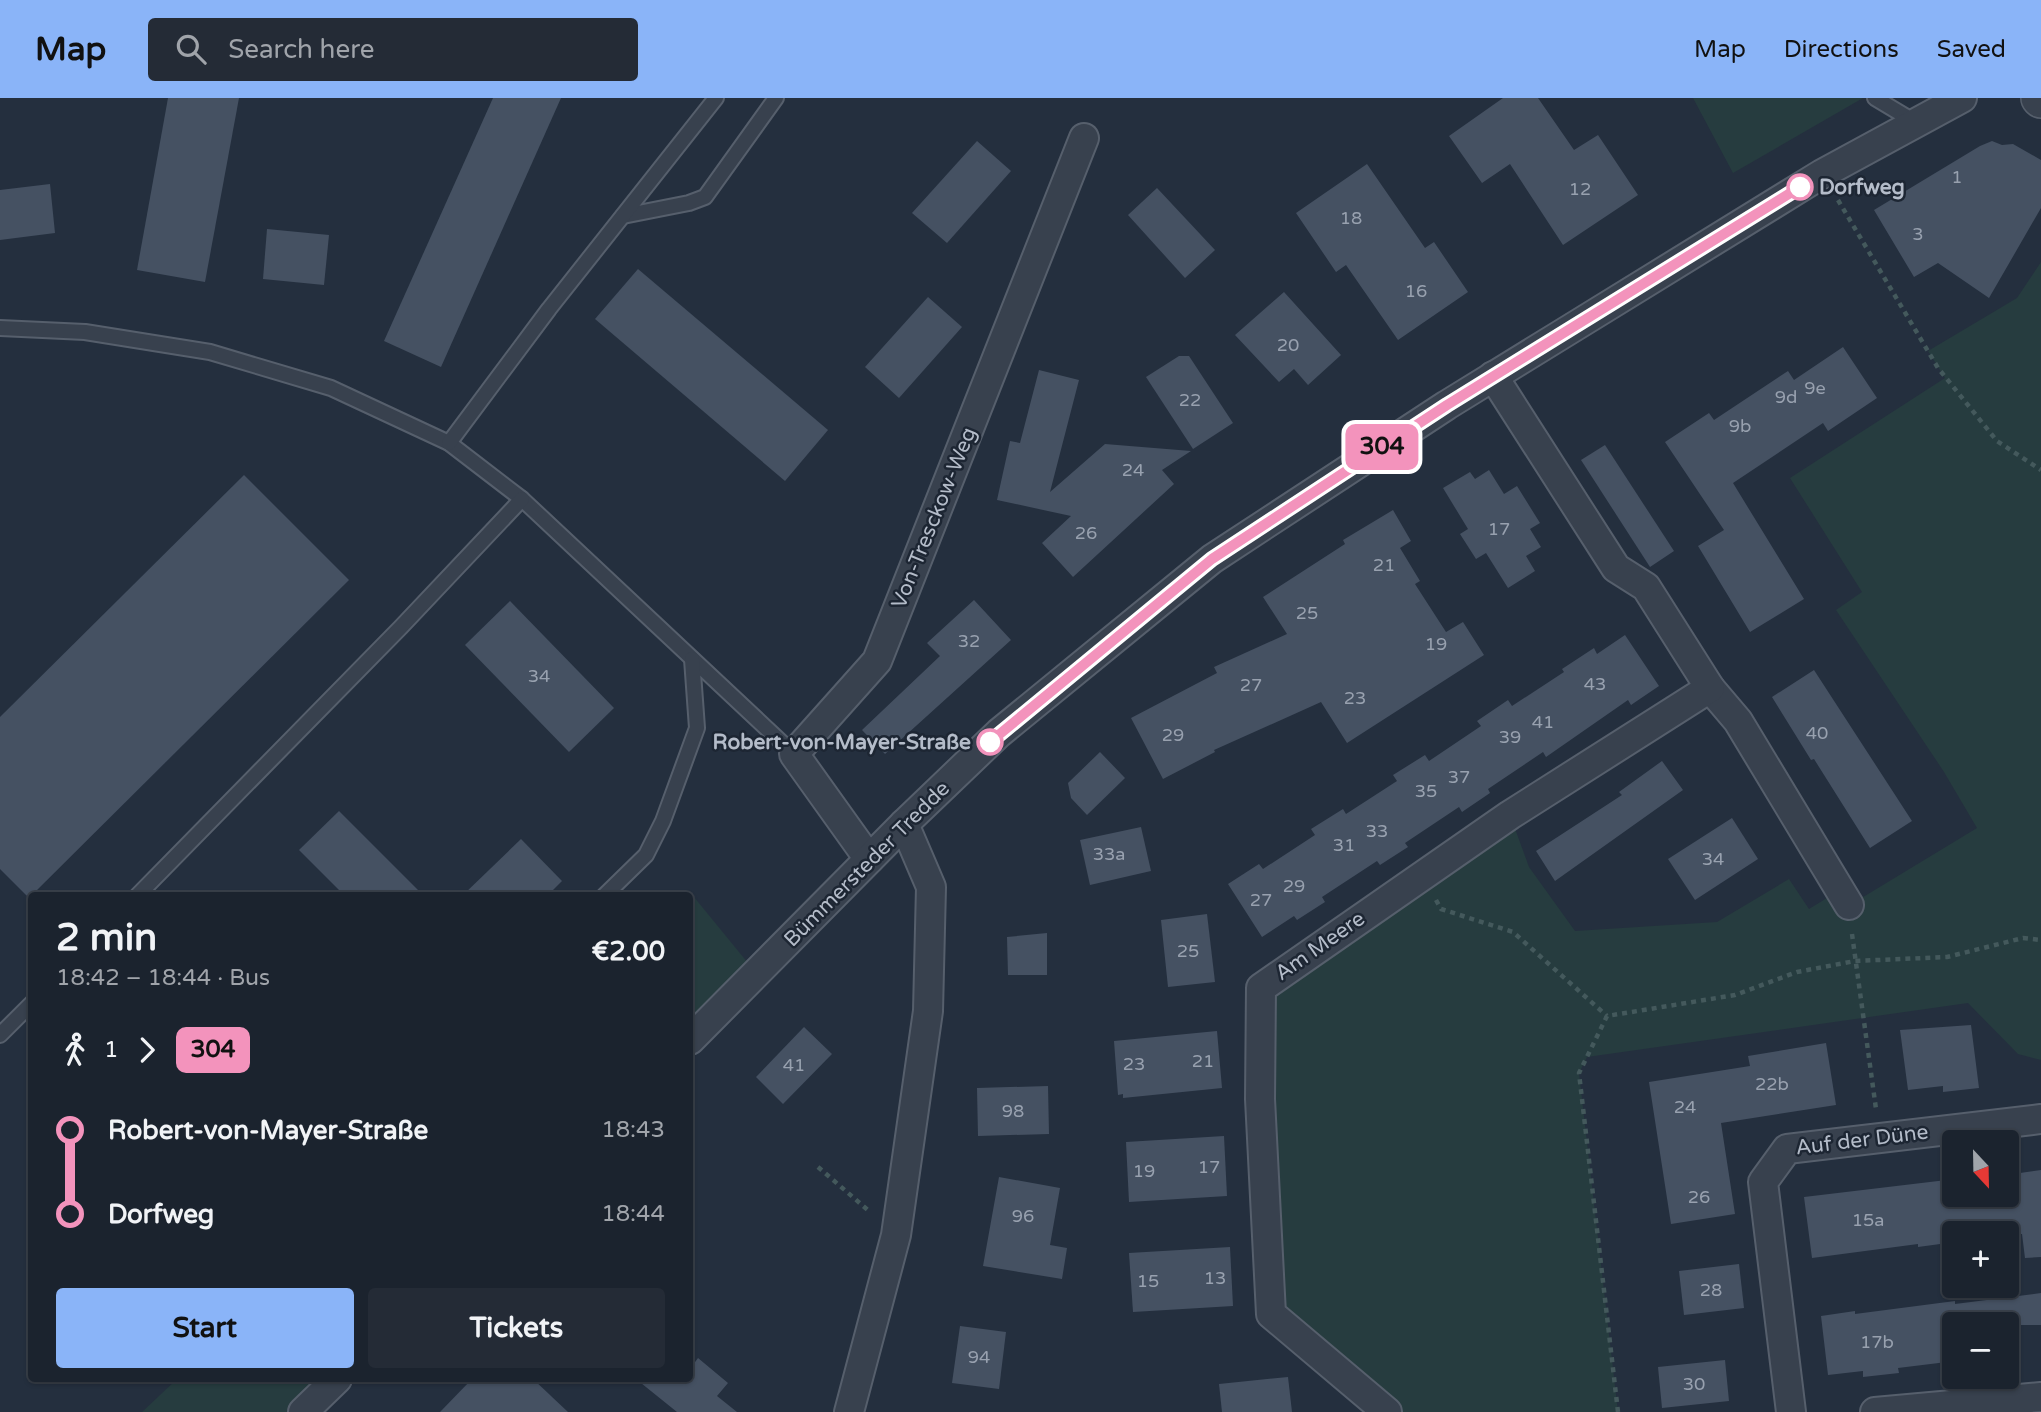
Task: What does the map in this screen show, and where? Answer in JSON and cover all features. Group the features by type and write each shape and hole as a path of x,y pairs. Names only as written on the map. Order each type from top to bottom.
{"street":[{"name":"Bümmersteder Tredde","path":"693,1037 904,824 999,733 1212,559 1493,376 1822,174 1962,98"},
{"name":"Von-Tresckow-Weg","path":"794,754 877,661 1084,138"},
{"path":"1493,376 1616,568 1646,587 1710,688 1738,721 1849,905"},
{"name":"Am Meere","path":"1387,1412 1271,1314 1260,1099 1261,988 1510,815 1710,688"},
{"path":"794,754 869,859"},
{"path":"849,1412 896,1235 928,1011 931,887 904,824"},
{"name":"Auf der Düne","path":"1791,1412 1763,1182 1787,1149 2041,1119"},
{"path":"303,1412 334,1382"},
{"path":"1875,1412 2041,1396"}],"lane":[{"path":"449,443 549,309 716,98"},
{"path":"623,216 689,204 705,197 776,98"},
{"path":"1875,98 1915,122"},
{"path":"0,328 85,331 210,352 331,388 449,443 522,499 794,754"},
{"path":"140,892 401,627 522,499"},
{"path":"608,892 646,855 663,821 696,728 692,659"},
{"path":"0,1035 28,1007"}],"path":[{"path":"1822,174 1938,368 1997,440 2041,470"},
{"path":"1421,876 1441,909 1513,932 1607,1016"},
{"path":"1849,905 1880,1138"},
{"path":"1607,1016 1735,995 1797,972 1855,961 1947,957 2022,939 2041,940"},
{"path":"1607,1016 1579,1073 1618,1412"},
{"path":"818,1167 896,1235"}],"green space":[{"path":"1693,98 1863,98 1733,173"},
{"path":"2041,262 2041,1060 2018,1054 1968,1003 1587,1057 1579,1073 1618,1412 1387,1412 1271,1314 1261,988 1510,815 1529,867 1575,931 1717,922 1789,879 1809,909 1840,890 1850,905 1977,828 1944,772 1836,610 1862,592 1790,478 1945,378 1928,351 2017,298"},
{"path":"693,896 757,974 693,1037"},
{"path":"174,1382 334,1382 303,1412 142,1412"}],"building":[{"path":"168,98 239,98 205,282 137,270"},
{"path":"493,98 561,98 441,367 384,341"},
{"path":"1503,98 1538,98 1574,150 1598,135 1638,195 1563,245 1510,164 1482,183 1449,136"},
{"path":"977,141 1011,171 947,243 912,213"},
{"path":"1992,141 2002,145 2013,144 2041,160 2041,208 1989,298 1938,263 1914,277 1874,210"},
{"path":"1367,164 1425,248 1434,242 1468,292 1398,340 1346,265 1336,272 1296,213"},
{"path":"50,184 55,233 0,240 0,190"},
{"path":"1157,188 1215,250 1185,278 1128,215"},
{"path":"267,229 329,235 324,285 263,279"},
{"path":"638,269 828,430 785,481 595,319"},
{"path":"1284,292 1341,355 1308,385 1294,369 1279,382 1235,335"},
{"path":"928,297 962,327 899,398 865,367"},
{"path":"1843,347 1877,398 1828,431 1823,423 1733,483 1804,599 1750,632 1698,546 1724,530 1665,442 1709,413 1714,420 1788,371 1794,380"},
{"path":"1179,356 1189,356 1233,423 1193,449 1146,377"},
{"path":"1039,370 1079,380 1050,492 1105,444 1191,451 1162,470 1174,484 1073,577 1042,543 1071,516 997,500 1010,441 1020,443"},
{"path":"1605,445 1674,551 1650,567 1581,460"},
{"path":"1489,470 1504,494 1517,486 1540,523 1530,529 1541,547 1526,556 1535,571 1508,588 1486,553 1476,559 1460,534 1468,529 1443,488 1470,472 1475,479"},
{"path":"244,475 349,580 35,892 28,892 28,897 0,869 0,717"},
{"path":"1393,510 1411,541 1400,548 1420,581 1415,584 1446,632 1463,622 1484,655 1347,743 1321,702 1214,750 1215,752 1163,779 1131,718 1217,673 1214,667 1287,634 1263,597 1345,544 1343,540"},
{"path":"974,600 1011,640 885,754 862,730 940,656 927,643"},
{"path":"510,601 614,708 569,752 465,645"},
{"path":"1625,635 1659,686 1631,705 1628,700 1546,757 1543,752 1488,789 1490,793 1462,812 1459,807 1405,843 1408,847 1380,865 1377,861 1322,897 1325,902 1297,920 1294,916 1262,937 1228,884 1259,864 1263,869 1315,835 1311,829 1343,809 1346,814 1397,781 1393,775 1425,755 1429,761 1481,726 1477,721 1508,700 1512,706 1564,672 1562,669 1594,648 1597,654"},
{"path":"1814,670 1912,821 1870,848 1772,697"},
{"path":"1100,752 1125,778 1087,815 1071,798 1068,783"},
{"path":"1662,761 1683,790 1555,881 1536,851 1622,795 1619,792"},
{"path":"339,811 420,892 341,892 299,850"},
{"path":"1732,818 1758,859 1695,900 1668,859"},
{"path":"1141,827 1151,871 1090,885 1080,840"},
{"path":"521,839 562,881 551,892 466,892"},
{"path":"1207,914 1215,982 1168,987 1161,920"},
{"path":"1047,933 1047,975 1008,975 1007,937"},
{"path":"1971,1025 1979,1088 1943,1092 1943,1086 1908,1090 1900,1030"},
{"path":"804,1027 832,1054 783,1104 756,1077"},
{"path":"1217,1031 1222,1088 1123,1098 1123,1094 1118,1095 1114,1041"},
{"path":"1826,1043 1836,1105 1721,1123 1735,1214 1671,1224 1649,1082 1750,1066 1748,1056"},
{"path":"1048,1086 1049,1134 978,1136 977,1088"},
{"path":"1224,1136 1227,1196 1129,1202 1126,1142"},
{"path":"2041,1170 2041,1257 2025,1258 2019,1221 1942,1221 1942,1244 1918,1247 1918,1244 1812,1258 1804,1197 1942,1181 1942,1208 2020,1208 2020,1173"},
{"path":"999,1177 1060,1188 1050,1245 1067,1248 1062,1279 983,1266"},
{"path":"1230,1247 1233,1306 1133,1312 1129,1253"},
{"path":"1739,1264 1744,1308 1684,1315 1679,1271"},
{"path":"2041,1293 2041,1325 2019,1325 2019,1312 1942,1312 1942,1363 1898,1368 1899,1373 1863,1377 1863,1371 1828,1375 1821,1316 1955,1301 1955,1304 2019,1298 2019,1296"},
{"path":"960,1326 1006,1332 999,1389 952,1383"},
{"path":"698,1358 728,1383 717,1396 737,1412 677,1412 640,1382 693,1382 693,1365"},
{"path":"1725,1360 1729,1401 1662,1408 1658,1367"},
{"path":"1288,1377 1292,1412 1222,1412 1219,1384"},
{"path":"469,1382 536,1382 568,1412 440,1412"}],"bus line":[{"name":"304","path":"990,742 1212,559 1447,405 1800,187"}],"place":[{"name":"Dorfweg","path":"1800,187"},
{"name":"Robert-von-Mayer-Straße","path":"990,742"}]}
